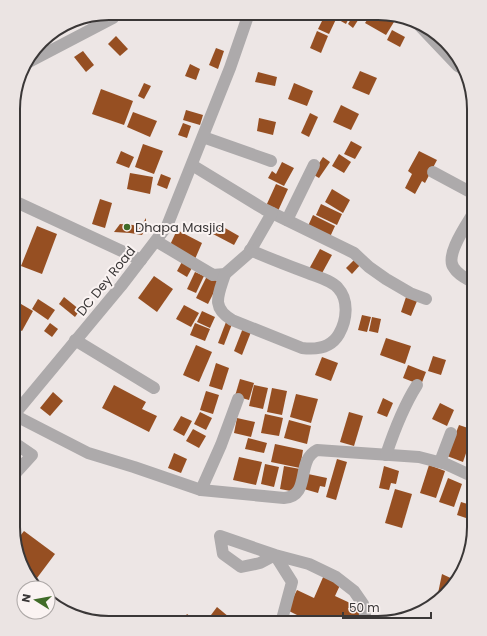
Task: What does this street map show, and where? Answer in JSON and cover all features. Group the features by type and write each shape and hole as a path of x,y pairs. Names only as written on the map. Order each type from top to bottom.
{"street":[{"path":"36,58 109,20"},
{"name":"DC Dey Road","path":"20,408 121,286 167,226 230,68 247,20"},
{"path":"431,37 451,59"},
{"path":"203,136 271,161"},
{"path":"192,165 272,213 354,253 369,267 386,279 410,293 426,299"},
{"path":"287,220 314,165"},
{"path":"433,172 467,190"},
{"path":"20,204 141,260"},
{"path":"250,250 324,280 337,287 345,298 346,313 339,334 329,345 314,349 302,348 232,320 224,315 218,306 217,300 225,274 250,250 272,213"},
{"path":"467,225 453,251 451,262 458,273 467,279"},
{"path":"156,241 213,275 225,274"},
{"path":"75,340 154,388"},
{"path":"386,455 396,425 417,385"},
{"path":"201,490 221,445 238,399"},
{"path":"20,418 88,453 201,490 291,498 299,490 306,460 311,453 317,450 419,457 440,462 467,474"},
{"path":"440,462 452,433"},
{"path":"20,447 32,455 20,468"},
{"path":"283,616 292,582 275,555 309,564 336,577 354,591 363,604 365,616"}],"building":[{"path":"322,20 336,20 329,34 318,29"},
{"path":"339,20 348,20 346,24"},
{"path":"350,20 358,20 353,28 348,24"},
{"path":"367,20 394,22 386,35 365,23"},
{"path":"392,30 405,37 400,47 387,40"},
{"path":"317,31 328,36 321,53 310,48"},
{"path":"116,36 128,49 120,56 108,44"},
{"path":"216,48 224,51 218,69 209,65"},
{"path":"83,51 94,65 86,72 74,57"},
{"path":"190,64 200,69 196,80 185,76"},
{"path":"360,71 377,78 369,95 352,88"},
{"path":"258,72 277,77 275,86 255,82"},
{"path":"144,83 151,86 144,99 138,96"},
{"path":"294,83 313,91 307,106 288,99"},
{"path":"101,89 133,101 124,125 92,114"},
{"path":"341,105 359,114 351,130 333,122"},
{"path":"186,110 203,115 200,125 183,120"},
{"path":"133,112 157,121 150,137 127,127"},
{"path":"310,113 318,117 309,137 301,133"},
{"path":"259,118 276,122 273,135 257,131"},
{"path":"183,123 191,126 187,138 178,135"},
{"path":"351,141 362,147 355,159 344,154"},
{"path":"143,144 163,151 154,174 135,167"},
{"path":"121,151 134,157 129,168 116,163"},
{"path":"419,151 437,160 425,183 422,181 415,194 405,188 412,174 408,171"},
{"path":"339,154 351,162 344,173 332,166"},
{"path":"323,157 330,162 319,178 312,174"},
{"path":"282,162 294,168 284,186 268,178 272,171 276,174"},
{"path":"130,173 153,177 150,194 127,189"},
{"path":"161,174 171,178 167,189 157,185"},
{"path":"276,184 288,189 278,211 266,206"},
{"path":"332,189 350,200 343,213 325,202"},
{"path":"100,199 112,203 105,228 92,224"},
{"path":"321,204 342,214 337,225 316,215"},
{"path":"313,215 335,226 330,237 308,226"},
{"name":"Dhapa Masjid","path":"146,218 146,228 142,235 114,232 120,224 133,225 140,228"},
{"path":"218,224 239,236 234,245 213,234"},
{"path":"37,226 57,234 42,274 21,266"},
{"path":"177,230 202,243 195,259 169,247"},
{"path":"320,249 332,255 321,275 309,269"},
{"path":"355,259 361,264 352,274 346,268"},
{"path":"183,260 193,266 187,277 177,271"},
{"path":"195,272 204,276 196,293 187,289"},
{"path":"154,276 173,289 157,312 138,298"},
{"path":"207,276 219,282 208,304 196,298"},
{"path":"64,297 80,310 75,317 59,304"},
{"path":"406,297 417,301 411,316 401,312"},
{"path":"38,299 55,310 48,320 32,309"},
{"path":"21,304 33,311 22,331 20,330"},
{"path":"184,305 199,313 191,327 176,319"},
{"path":"202,311 215,317 210,328 197,322"},
{"path":"362,315 371,317 367,332 358,330"},
{"path":"372,317 381,319 378,333 369,331"},
{"path":"226,322 232,324 224,345 218,343"},
{"path":"50,323 58,329 52,337 44,331"},
{"path":"195,323 210,329 205,341 190,335"},
{"path":"243,328 251,332 242,355 234,351"},
{"path":"386,338 411,346 405,364 380,355"},
{"path":"196,345 212,352 199,382 183,375"},
{"path":"433,356 446,360 441,375 428,371"},
{"path":"322,357 338,363 331,381 315,375"},
{"path":"216,363 229,368 222,390 209,386"},
{"path":"408,365 426,372 421,385 403,378"},
{"path":"240,379 254,383 249,400 235,396"},
{"path":"114,385 146,402 142,409 157,416 149,432 102,408"},
{"path":"254,385 268,388 263,409 249,406"},
{"path":"272,388 287,391 282,415 267,412"},
{"path":"206,391 219,395 213,414 200,410"},
{"path":"53,392 63,401 50,416 40,408"},
{"path":"296,394 318,399 311,423 290,417"},
{"path":"383,398 393,403 387,417 377,413"},
{"path":"440,403 454,410 447,426 432,419"},
{"path":"200,412 212,418 206,430 194,424"},
{"path":"349,412 363,416 354,446 340,442"},
{"path":"265,414 283,418 279,436 261,433"},
{"path":"181,416 192,421 184,436 173,430"},
{"path":"237,418 255,422 251,437 234,433"},
{"path":"289,420 311,426 307,444 284,438"},
{"path":"459,425 467,428 467,450 463,462 447,456"},
{"path":"193,429 206,436 199,448 186,441"},
{"path":"248,438 267,443 264,453 245,449"},
{"path":"275,444 303,450 300,468 271,462"},
{"path":"174,453 187,459 181,473 168,468"},
{"path":"239,457 262,462 256,485 233,480"},
{"path":"337,459 347,462 336,500 326,497"},
{"path":"265,464 279,467 274,487 261,484"},
{"path":"429,465 445,471 436,498 420,493"},
{"path":"284,466 300,469 296,492 280,489"},
{"path":"384,466 399,471 396,484 391,483 389,490 379,488"},
{"path":"308,474 327,478 325,487 320,486 318,493 304,489"},
{"path":"448,478 462,484 454,507 439,502"},
{"path":"395,489 412,494 402,528 385,523"},
{"path":"461,502 467,504 467,518 457,515"},
{"path":"24,531 55,554 37,579 29,566 23,550 21,535"},
{"path":"442,574 451,578 445,586 438,593"},
{"path":"324,575 341,583 335,596 363,609 360,616 299,616 287,610 297,590 314,598"},
{"path":"217,607 228,616 210,616"}],"place":[{"name":"Dhapa Masjid","path":"127,227"}]}
